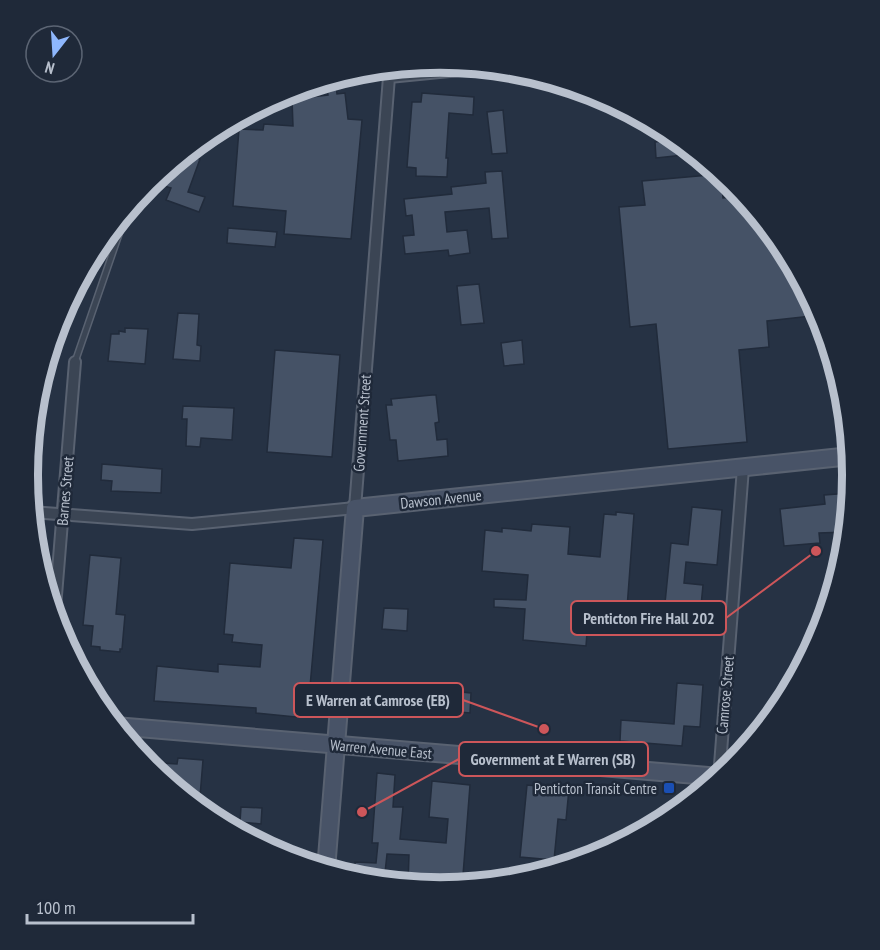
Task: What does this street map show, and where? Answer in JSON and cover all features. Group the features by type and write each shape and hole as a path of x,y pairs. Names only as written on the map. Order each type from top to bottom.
{"street":[{"name":"Government Street","path":"327,861 389,77 429,73"},
{"name":"Barnes Street","path":"56,595 75,362"},
{"name":"Dawson Avenue","path":"39,513 192,524 842,457"},
{"name":"Camrose Street","path":"720,765 743,468"},
{"name":"Warren Avenue East","path":"127,727 707,776"}],"lane":[{"path":"75,362 120,231"}],"building":[{"path":"336,86 337,94 345,93 348,119 362,120 351,239 284,234 286,211 233,206 239,129 263,130 264,124 293,126 292,101 328,95 327,89"},
{"path":"422,93 474,97 473,115 449,113 447,177 416,176 416,168 407,167 412,102 421,102"},
{"path":"503,110 507,153 492,154 487,112"},
{"path":"665,141 684,155 656,158 655,142"},
{"path":"194,157 200,159 188,192 205,197 199,212 166,200 171,188 161,185"},
{"path":"502,171 508,238 492,239 489,208 445,212 447,232 467,230 470,253 449,256 448,250 405,254 403,236 414,235 412,215 406,216 404,199 452,194 451,187 486,183 485,172"},
{"path":"708,175 722,187 723,198 731,197 775,251 810,316 767,321 769,347 739,350 747,442 668,449 656,324 630,327 619,207 645,205 642,181"},
{"path":"228,228 277,232 275,247 227,243"},
{"path":"479,284 484,323 461,325 457,286"},
{"path":"178,313 199,314 197,345 201,346 200,361 173,359"},
{"path":"125,328 148,329 145,364 108,361 111,334 119,334 119,331 125,332"},
{"path":"522,340 524,364 504,366 501,343"},
{"path":"275,350 340,355 332,457 267,452"},
{"path":"47,388 48,388 45,422 41,422"},
{"path":"436,395 439,422 435,423 437,440 447,439 448,456 398,461 396,440 390,440 386,405 392,405 391,399"},
{"path":"183,406 234,408 232,440 201,438 200,447 186,446 187,419 182,419"},
{"path":"102,464 162,469 161,493 111,491 112,481 101,480"},
{"path":"842,494 838,532 819,533 820,543 784,546 780,509 825,504 824,495"},
{"path":"692,507 722,510 717,565 686,562 684,583 703,585 700,616 664,613 671,543 688,545"},
{"path":"616,512 634,514 625,635 587,633 586,646 523,640 525,609 494,607 494,599 526,600 528,575 482,571 485,530 502,532 502,528 531,531 532,524 570,527 568,554 600,557 604,514 616,515"},
{"path":"294,538 323,540 309,698 297,697 296,717 256,713 256,708 154,701 157,666 218,672 218,664 260,667 262,645 232,642 233,635 224,634 230,563 291,568"},
{"path":"90,555 121,558 116,614 125,615 120,652 100,650 100,647 91,646 93,626 83,625"},
{"path":"384,608 408,609 407,631 382,629"},
{"path":"677,683 703,685 700,727 684,726 682,746 620,741 621,720 674,724"},
{"path":"441,690 471,693 470,713 439,710"},
{"path":"178,758 203,760 200,798 158,763 177,764"},
{"path":"377,773 395,775 393,807 403,807 400,839 446,843 448,819 429,817 432,781 470,785 463,875 475,876 408,876 409,855 387,854 385,874 355,868 355,862 376,863 378,843 372,843"},
{"path":"527,785 569,789 566,820 558,819 554,860 520,857"},
{"path":"241,807 262,808 261,824 240,822"}],"place":[{"name":"Penticton Fire Hall 202","path":"816,551"},
{"name":"E Warren at Camrose (EB)","path":"544,729"},
{"name":"Penticton Transit Centre","path":"669,788"},
{"name":"Government at E Warren (SB)","path":"362,812"}]}
